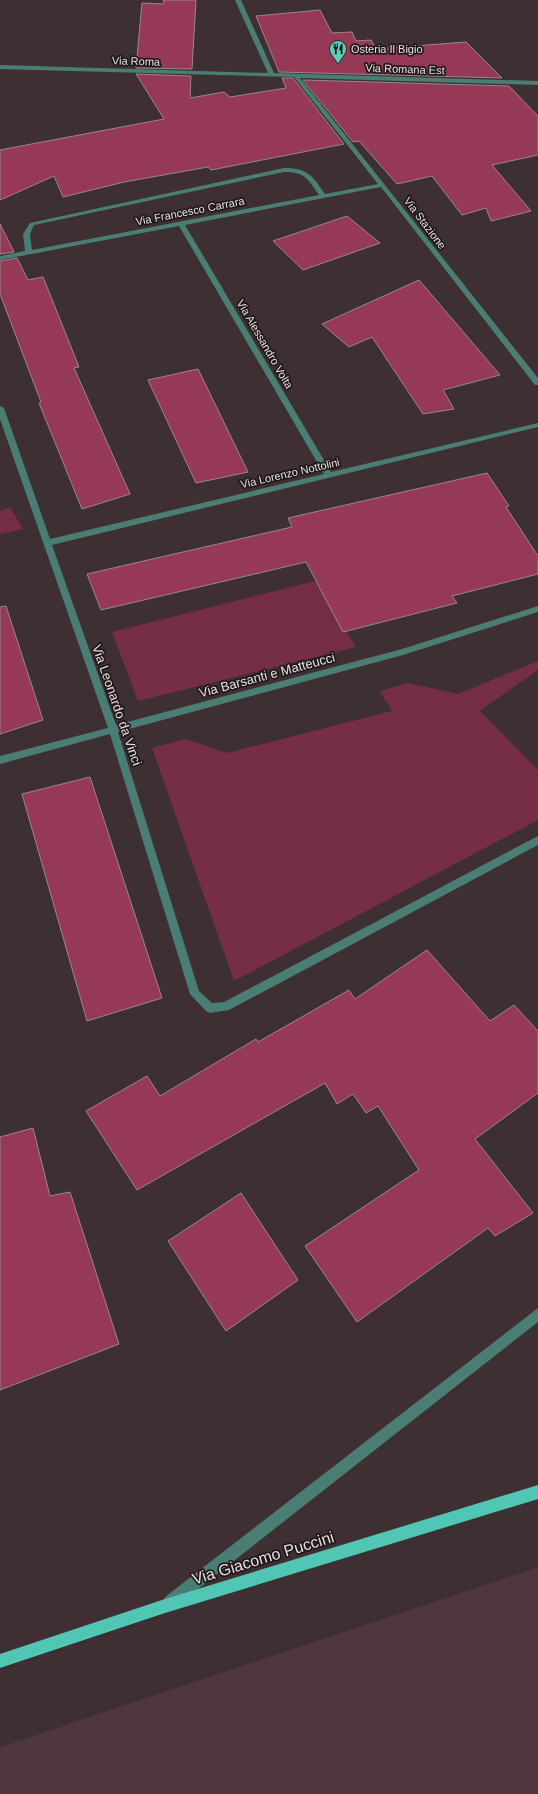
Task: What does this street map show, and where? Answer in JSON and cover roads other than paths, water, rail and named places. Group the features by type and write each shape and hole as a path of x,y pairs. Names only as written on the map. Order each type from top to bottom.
{"main road":[{"name":"Via Giacomo Puccini","path":"0,1661 165,1606 538,1492"}],"street":[{"path":"238,0 272,75"},
{"name":"Via Roma","path":"0,67 272,75"},
{"name":"Via Romana Est","path":"272,75 538,83"},
{"name":"Via Stazione","path":"296,76 538,383"},
{"path":"29,252 25,237 27,229 32,224 284,170 296,169 306,173 323,196"},
{"name":"Via Francesco Carrara","path":"0,258 383,185"},
{"name":"Via Alessandro Volta","path":"181,223 329,475"},
{"name":"Via Leonardo da Vinci","path":"0,408 113,730 195,994 210,1008 225,1007 538,840"},
{"name":"Via Lorenzo Nottolini","path":"47,543 538,425"},
{"name":"Via Barsanti e Matteucci","path":"0,760 403,652 538,610"},
{"path":"165,1606 538,1314"}],"place":[{"name":"Osteria Il Bigio","path":"338,64"}]}
